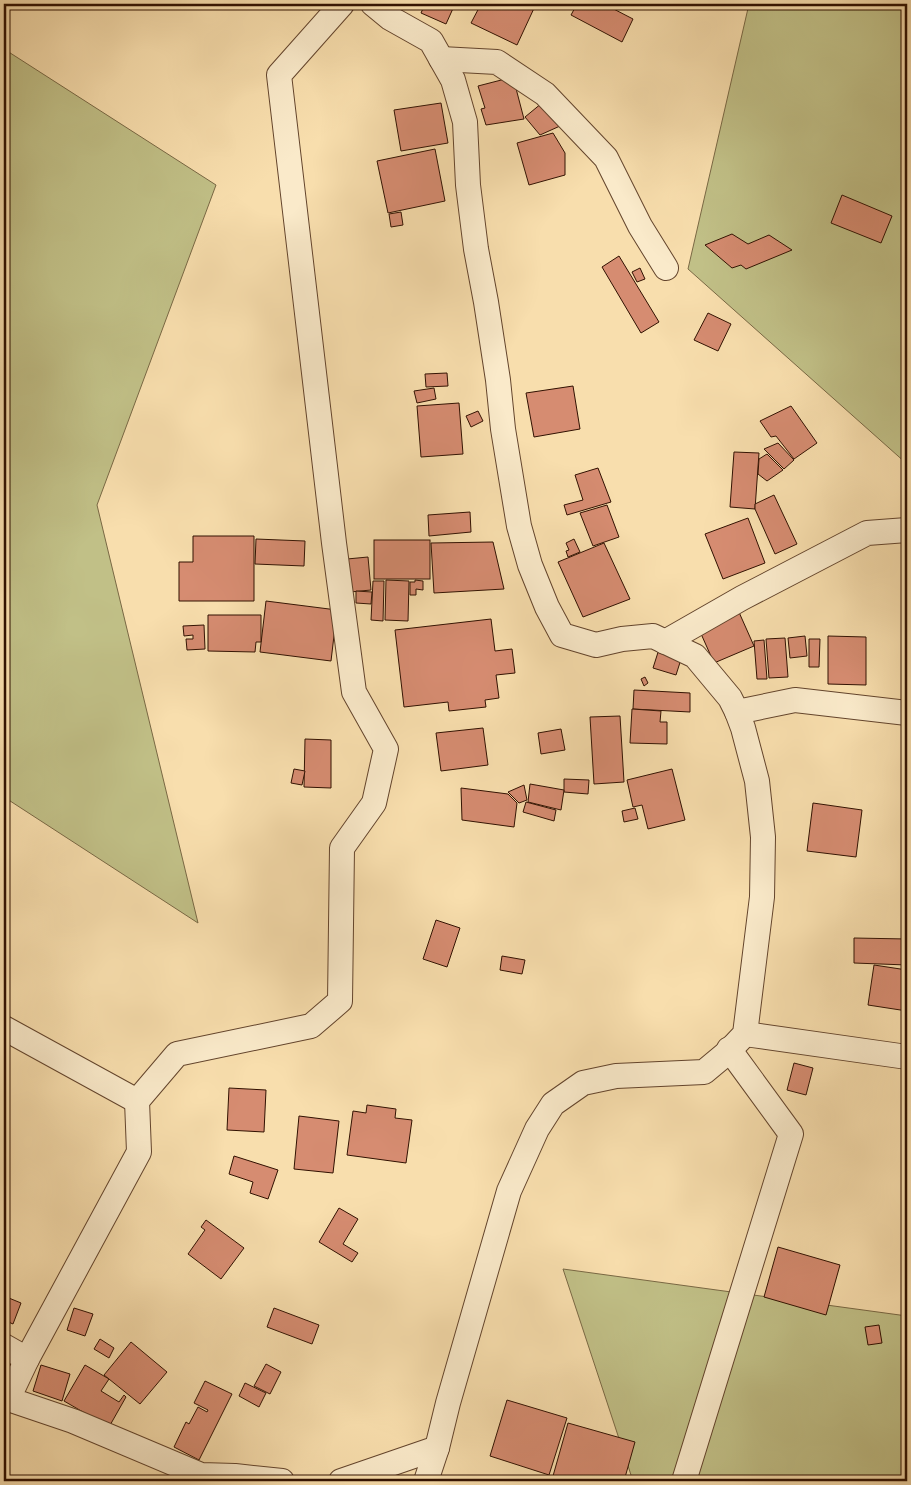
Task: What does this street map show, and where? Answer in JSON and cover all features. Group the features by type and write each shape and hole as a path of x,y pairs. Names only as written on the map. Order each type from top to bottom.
{"street":[{"path":"282,1481 235,1476 201,1475 73,1421 6,1403 27,1359 139,1152 137,1101 177,1054 311,1026 340,1001 342,848 374,803 386,749 354,692 334,543 279,75 342,4"},
{"path":"372,4 390,18 430,41 453,80 465,122 468,185 476,249 519,526 530,565 547,607 562,635 596,645 622,639 653,636 695,656 730,698 743,728 757,781 763,837 762,897 737,1042 704,1072 616,1076 583,1083 553,1104 537,1129 509,1192 426,1481"},
{"path":"441,59 497,62 546,94 606,158 640,226 666,268"},
{"path":"665,642 742,598 867,533 907,530"},
{"path":"736,712 795,700 907,713"},
{"path":"4,1028 137,1101"},
{"path":"737,1042 907,1057"},
{"path":"684,1481 790,1134 737,1042"},
{"path":"4,1346 27,1359"},
{"path":"342,1481 437,1448"}],"shaded area":[{"path":"749,4 907,4 907,464 688,269"},
{"path":"4,49 216,185 97,505 198,923 4,797"},
{"path":"563,1269 907,1316 907,1481 633,1481"}],"building":[{"path":"425,4 455,4 446,24 421,13"},
{"path":"481,4 536,4 517,45 471,23"},
{"path":"577,4 604,4 633,19 622,42 571,15"},
{"path":"513,77 524,119 486,125 481,109 485,108 478,86"},
{"path":"441,103 448,143 401,151 394,110"},
{"path":"542,103 560,126 540,135 525,117"},
{"path":"553,133 565,153 565,175 529,185 517,143"},
{"path":"435,149 445,201 388,213 377,161"},
{"path":"842,195 892,216 881,243 831,223"},
{"path":"401,212 403,225 391,227 389,214"},
{"path":"732,234 748,244 769,235 792,250 746,269 741,265 732,268 705,245"},
{"path":"619,256 659,322 641,333 602,267"},
{"path":"640,268 645,279 637,282 632,272"},
{"path":"708,313 731,324 718,351 694,340"},
{"path":"447,373 448,386 426,387 425,374"},
{"path":"573,386 580,429 534,437 526,393"},
{"path":"434,388 436,399 417,403 414,391"},
{"path":"459,403 463,454 421,457 417,406"},
{"path":"791,406 817,443 794,459 776,436 771,437 760,421"},
{"path":"478,411 483,421 471,427 466,416"},
{"path":"778,443 794,460 784,469 764,449"},
{"path":"734,452 759,453 755,509 730,507"},
{"path":"767,454 783,470 767,481 758,474 759,459"},
{"path":"598,468 611,502 567,515 564,505 583,500 575,475"},
{"path":"774,495 797,544 775,554 755,509 755,504"},
{"path":"607,505 619,537 593,546 580,513"},
{"path":"470,512 471,532 429,536 428,515"},
{"path":"748,518 765,563 723,579 705,534"},
{"path":"193,536 254,536 254,601 179,601 179,562 193,562"},
{"path":"256,539 305,541 304,566 255,564"},
{"path":"574,539 580,552 568,557 566,551 569,550 566,543"},
{"path":"374,540 430,540 430,579 374,579"},
{"path":"493,542 504,589 434,593 431,543"},
{"path":"604,543 630,599 583,617 558,562"},
{"path":"368,557 371,590 350,592 347,559"},
{"path":"386,580 409,581 408,621 385,620"},
{"path":"415,580 423,581 423,590 416,589 416,595 410,595 410,582 415,582"},
{"path":"373,581 384,581 383,621 371,620"},
{"path":"356,591 372,592 371,604 356,603"},
{"path":"266,601 337,610 331,661 260,652"},
{"path":"738,610 754,646 714,663 698,627"},
{"path":"208,615 261,615 261,642 256,642 255,652 208,651"},
{"path":"491,619 495,651 512,649 515,673 496,675 499,698 485,700 486,707 449,711 448,702 404,707 395,630"},
{"path":"204,625 205,649 187,650 186,639 193,639 193,635 184,636 183,626"},
{"path":"805,636 807,656 790,658 788,638"},
{"path":"828,636 866,637 866,685 828,684"},
{"path":"785,638 788,677 769,678 766,639"},
{"path":"809,639 820,639 819,667 809,667"},
{"path":"764,640 767,679 757,679 754,641"},
{"path":"660,646 683,653 676,675 653,668"},
{"path":"645,677 648,683 644,686 641,679"},
{"path":"634,690 690,693 690,712 633,709"},
{"path":"632,709 661,711 660,722 667,722 667,744 630,743"},
{"path":"620,716 624,782 594,784 590,717"},
{"path":"483,728 488,765 441,771 436,733"},
{"path":"561,729 565,750 541,754 538,733"},
{"path":"305,739 331,740 331,788 304,787"},
{"path":"294,769 305,771 302,785 291,783"},
{"path":"672,769 685,820 648,829 642,805 633,807 627,780"},
{"path":"564,779 589,780 588,794 564,792"},
{"path":"530,784 564,790 561,810 528,802"},
{"path":"524,785 527,800 519,803 508,792"},
{"path":"461,788 508,794 517,803 514,827 462,820"},
{"path":"526,802 556,810 554,821 523,812"},
{"path":"813,803 862,810 856,857 807,851"},
{"path":"635,808 638,819 624,822 622,811"},
{"path":"436,920 460,928 447,967 423,959"},
{"path":"854,938 907,939 907,965 854,963"},
{"path":"502,956 525,960 522,974 500,970"},
{"path":"874,965 907,970 907,1011 868,1005"},
{"path":"794,1063 813,1068 806,1095 787,1090"},
{"path":"229,1088 266,1090 264,1132 227,1130"},
{"path":"367,1105 396,1109 395,1118 412,1120 406,1163 347,1155 353,1111 366,1113"},
{"path":"299,1116 339,1121 333,1173 294,1169"},
{"path":"234,1156 278,1170 268,1199 250,1193 253,1182 229,1174"},
{"path":"339,1208 358,1219 343,1244 358,1253 352,1262 319,1242"},
{"path":"206,1220 244,1248 221,1279 188,1254 205,1230 201,1227"},
{"path":"778,1247 840,1265 826,1315 764,1297"},
{"path":"4,1296 21,1303 13,1324 4,1320"},
{"path":"74,1308 93,1314 85,1336 67,1330"},
{"path":"274,1308 319,1325 312,1344 267,1327"},
{"path":"879,1325 882,1343 868,1345 865,1327"},
{"path":"100,1339 114,1348 109,1358 94,1349"},
{"path":"131,1342 167,1372 140,1404 104,1375"},
{"path":"266,1364 281,1372 270,1394 254,1386"},
{"path":"41,1365 70,1374 62,1401 33,1391"},
{"path":"85,1365 109,1379 101,1391 119,1402 124,1395 126,1397 109,1427 64,1401"},
{"path":"205,1381 232,1394 199,1460 174,1447 186,1422 189,1424 198,1407 207,1412 208,1410 194,1403"},
{"path":"245,1383 266,1393 259,1407 239,1396"},
{"path":"507,1400 567,1418 549,1475 490,1456"},
{"path":"568,1423 635,1442 624,1481 571,1481 553,1476"}]}
